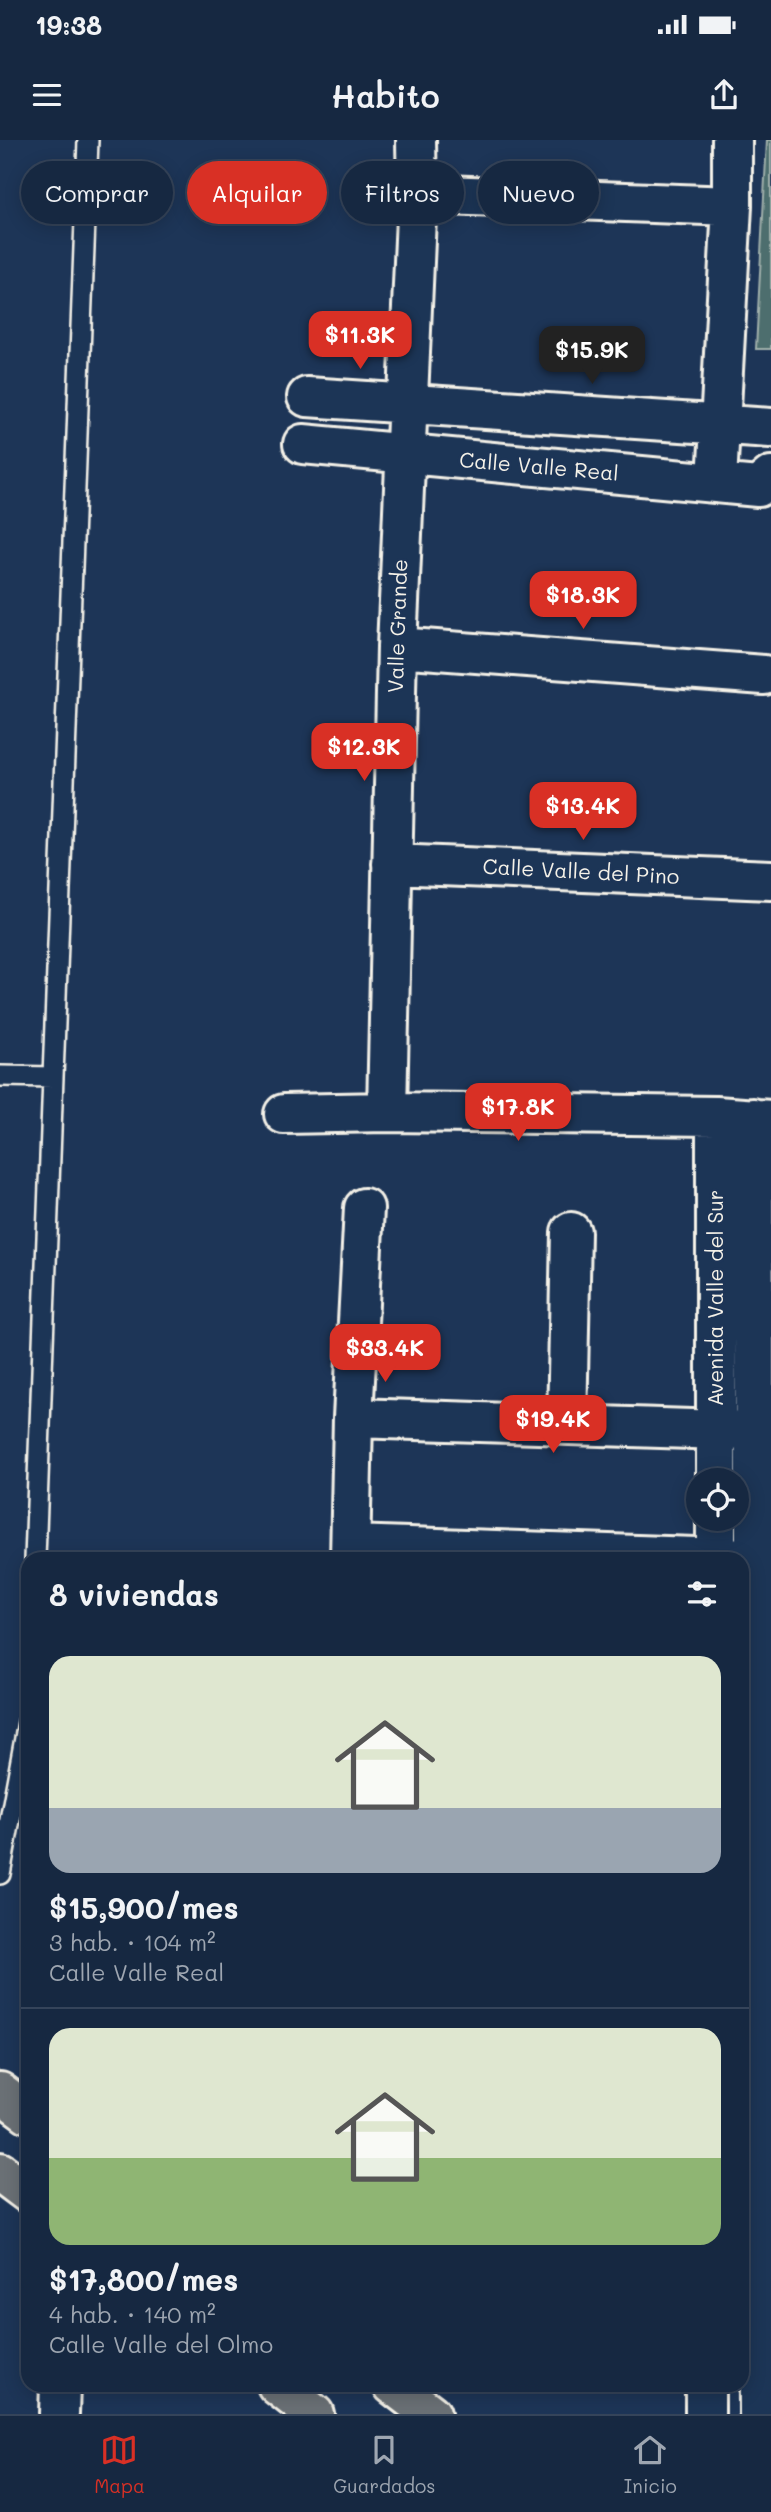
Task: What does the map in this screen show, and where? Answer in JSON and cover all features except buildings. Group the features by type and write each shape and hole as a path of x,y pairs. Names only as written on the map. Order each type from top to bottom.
{"main road":[{"path":"0,2092 21,2108"},
{"path":"0,2172 21,2188"},
{"path":"286,2392 314,2414"},
{"path":"402,2392 430,2414"}],"street":[{"name":"Valle Grande","path":"416,140 416,161"},
{"path":"717,481 732,206 732,140"},
{"path":"464,196 732,206"},
{"name":"Valle Grande","path":"387,1112 403,456 409,405 408,365 415,224"},
{"path":"307,397 771,428"},
{"name":"Calle Valle Real","path":"303,444 403,456 717,481 758,487 771,476"},
{"path":"397,647 764,675"},
{"name":"Calle Valle del Pino","path":"392,864 771,880"},
{"path":"284,1114 387,1112 747,1118"},
{"name":"Avenida Valle del Sur","path":"729,1552 747,1118"},
{"path":"351,1552 364,1208"},
{"path":"566,1425 571,1232"},
{"path":"354,1419 735,1431"},
{"name":"Avenida Valle del Sur","path":"721,1468 735,1431"},
{"name":"Avenida Valle del Sur","path":"720,1531 727,1552"},
{"name":"Avenida Valle del Sur","path":"749,1885 759,2414"},
{"path":"59,2414 60,2392"},
{"path":"705,2392 705,2414"}],"lane":[{"path":"35,1552 88,140"},
{"path":"0,1076 53,1077"},
{"path":"0,1874 4,1829 21,1753"}],"green space":[{"path":"767,140 771,140 771,349 756,349"}]}
